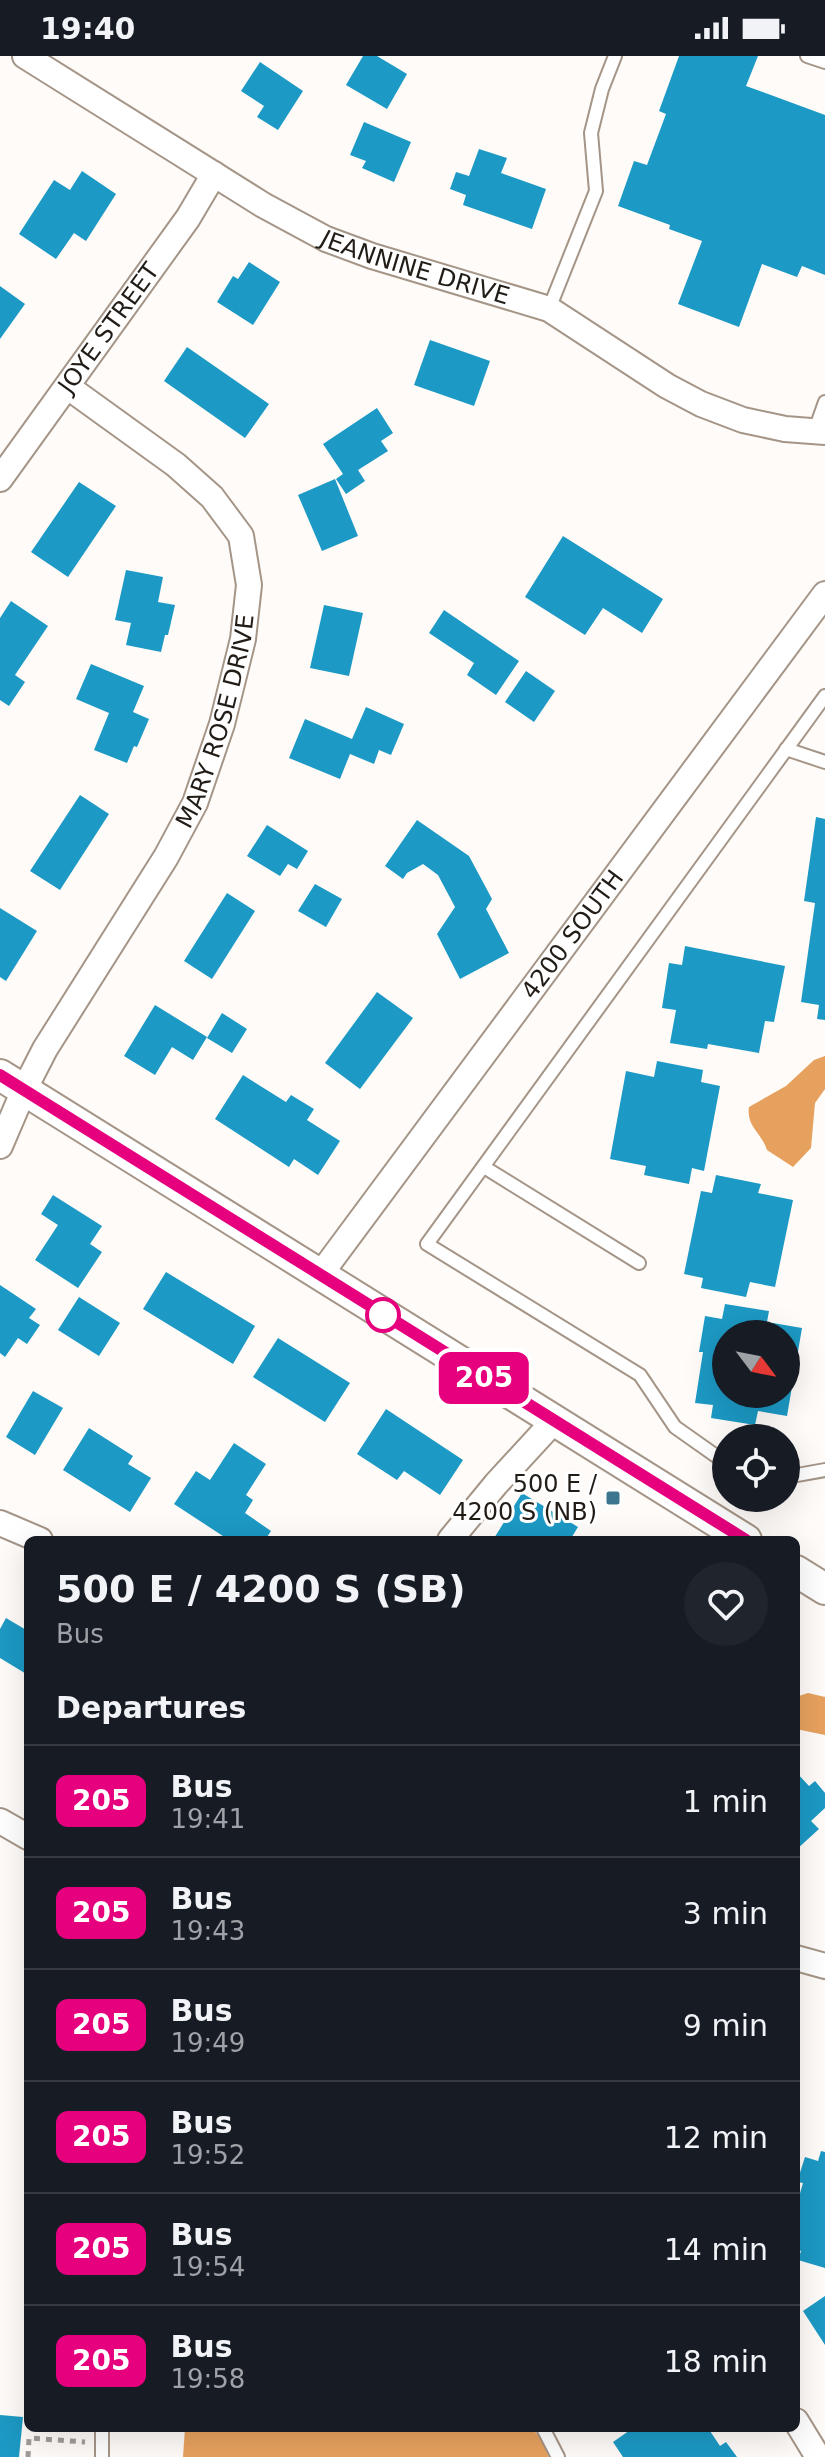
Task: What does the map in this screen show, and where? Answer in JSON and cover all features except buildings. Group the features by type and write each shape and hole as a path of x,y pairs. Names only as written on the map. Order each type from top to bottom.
{"street":[{"name":"JEANNINE DRIVE","path":"25,56 263,205 326,239 372,256 549,309 667,386 701,404 743,420 820,432"},
{"name":"JOYE STREET","path":"0,479 188,218 214,174"},
{"name":"MARY ROSE DRIVE","path":"0,1146 12,1082 45,1049 166,857 195,803 222,724 243,639 249,585 241,536 212,497 176,465 68,387"},
{"name":"4200 SOUTH","path":"320,1275 825,594"},
{"path":"12,1082 740,1536"},
{"path":"453,1536 554,1421"},
{"path":"0,1523 31,1536"},
{"path":"800,1573 825,1589"},
{"path":"0,1821 24,1835"},
{"path":"800,1959 825,1966"},
{"path":"800,2428 818,2457"}],"lane":[{"path":"549,309 596,191 591,133 602,89 615,56"},
{"path":"807,56 825,62"},
{"path":"820,432 825,402"},
{"path":"712,1453 675,1427 640,1375 427,1244 825,696"},
{"path":"786,749 825,762"},
{"path":"484,1167 639,1263"},
{"path":"800,1474 825,1470"},
{"path":"102,2432 102,2457"},
{"path":"545,2432 558,2457"}],"path":[{"path":"28,2457 29,2438 102,2443"}],"shaded area":[{"path":"825,1056 825,1089 815,1103 811,1148 793,1167 767,1150 752,1125 749,1107 786,1086 814,1060"},
{"path":"808,1693 825,1697 825,1735 800,1730 800,1696"},
{"path":"185,2432 535,2432 549,2457 183,2457"}],"bus line":[{"name":"205","path":"0,1075 740,1536"}],"place":[{"name":"500 E / 4200 S (NB)","path":"613,1498"}]}
